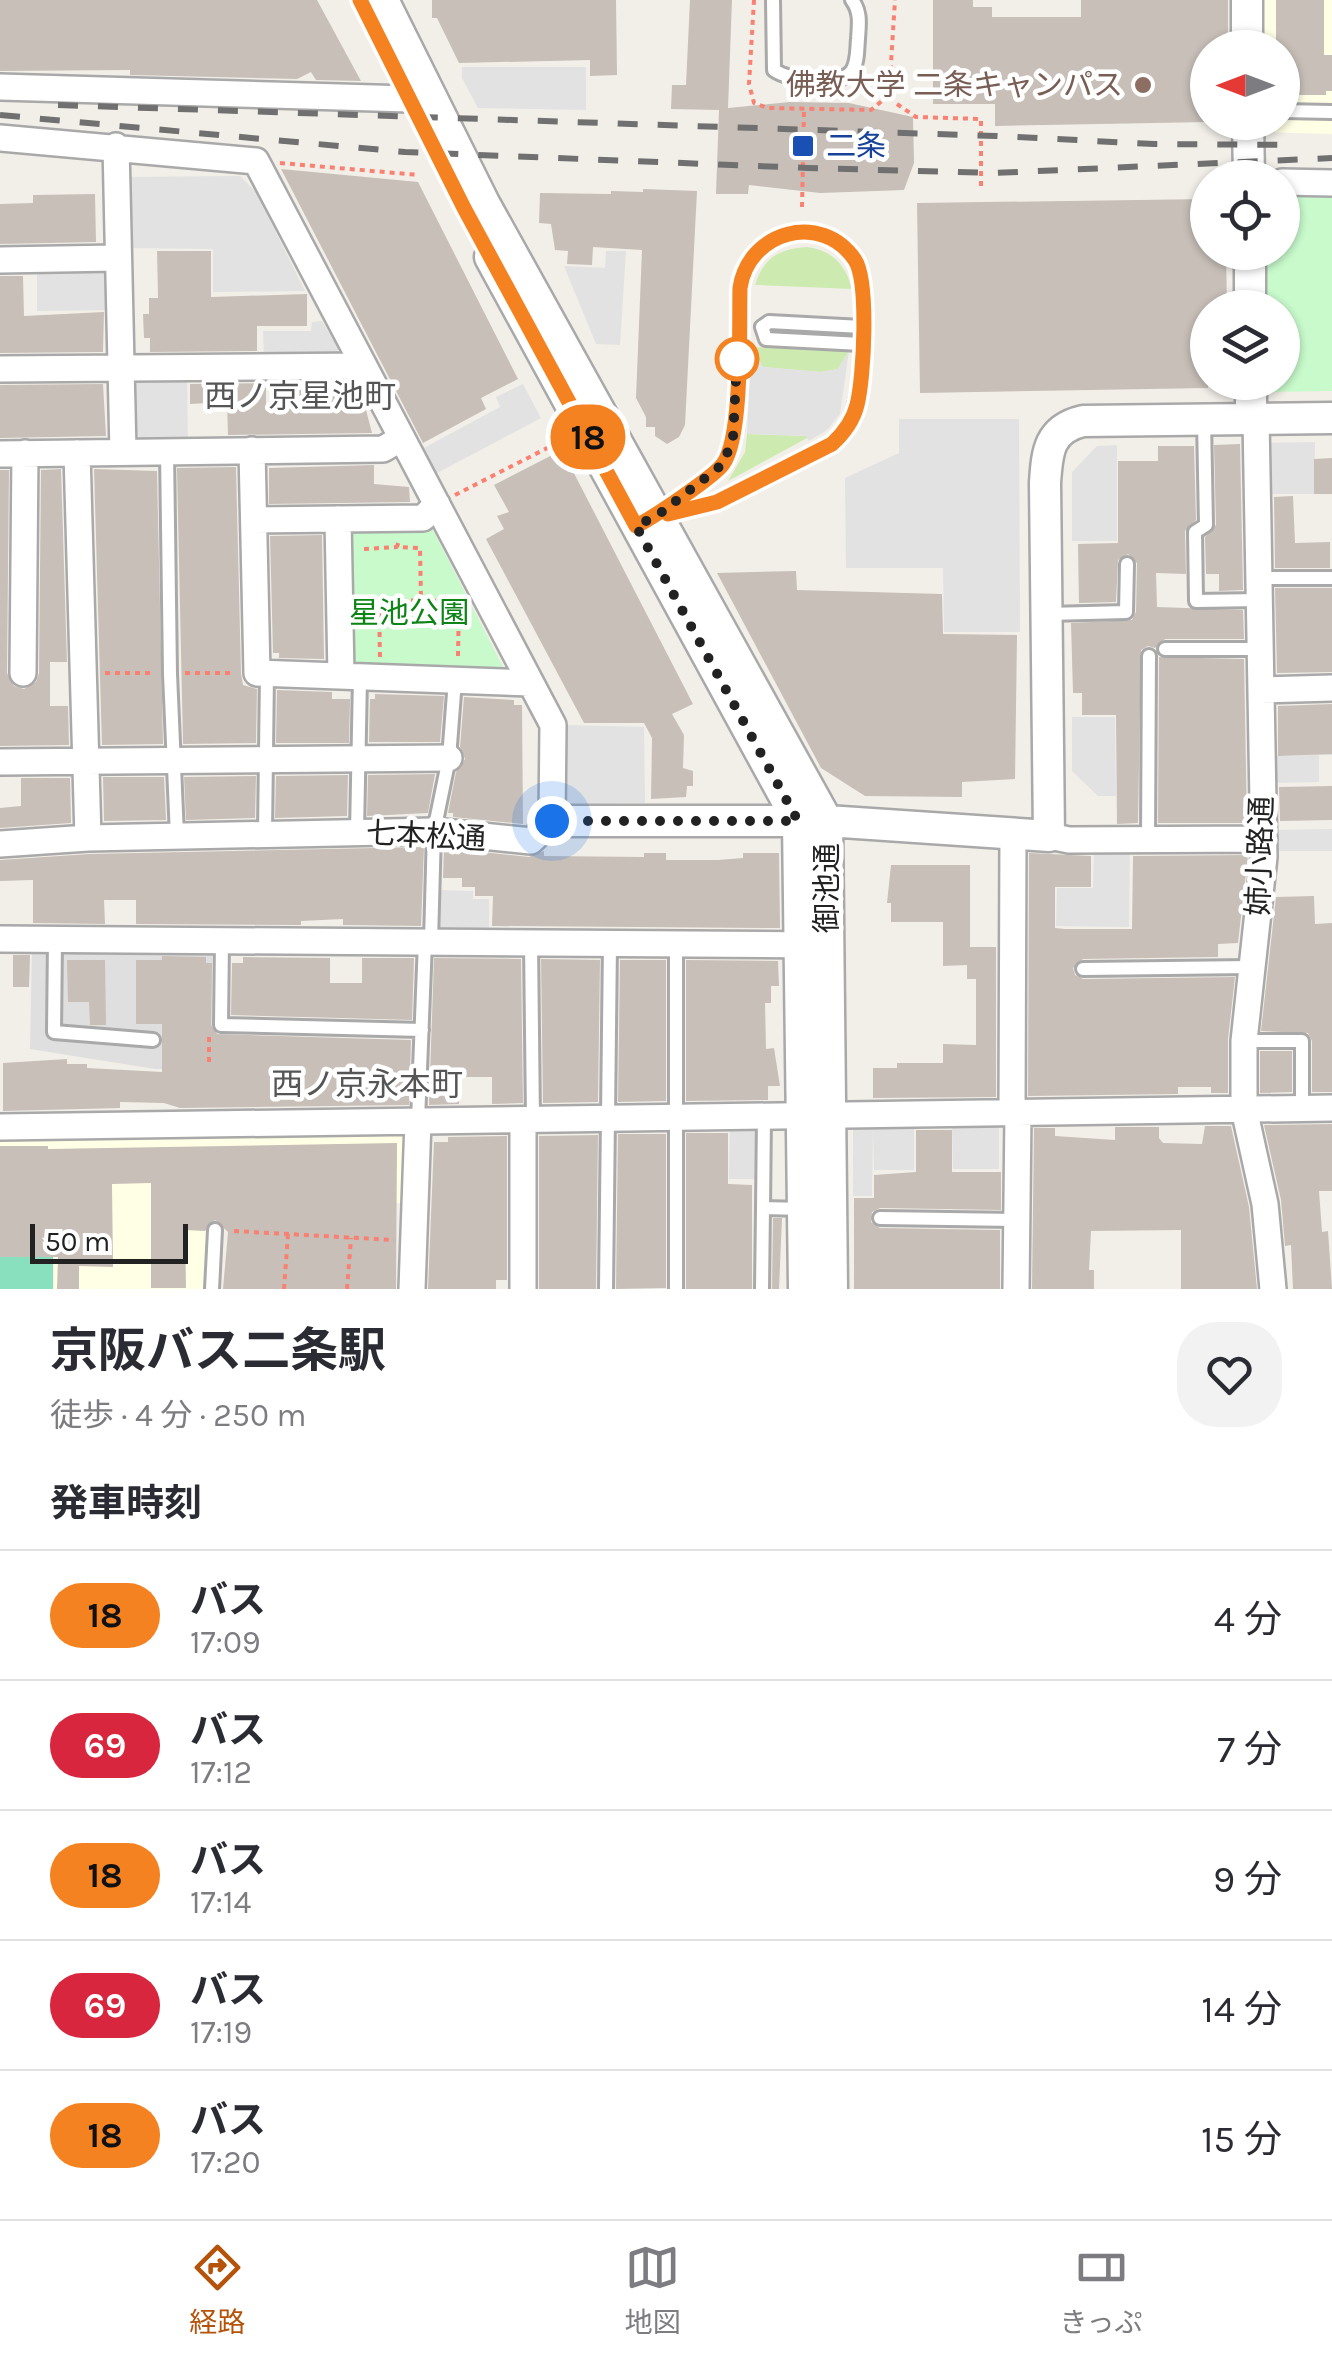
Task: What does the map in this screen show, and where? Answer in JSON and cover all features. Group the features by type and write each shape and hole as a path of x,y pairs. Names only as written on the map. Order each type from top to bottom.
{"street":[{"name":"御池通","path":"360,0 409,99 812,821 816,1115 832,1289"},
{"name":"御池通","path":"383,0 647,521"},
{"path":"1246,0 1247,30"},
{"path":"0,87 409,99"},
{"path":"0,138 256,160 437,504 471,596 532,683 554,725 552,821"},
{"path":"116,146 122,452"},
{"path":"1300,182 1332,182"},
{"path":"0,260 116,258"},
{"path":"0,369 364,366"},
{"name":"姉小路通","path":"1252,400 1264,839 1262,896 1244,1041 1244,1109 1266,1204 1273,1289"},
{"path":"1049,836 1045,482 1052,437 1067,425 1083,421 1332,418"},
{"path":"23,673 12,600 12,453 383,448 402,438"},
{"path":"252,450 262,673 532,683"},
{"path":"77,452 88,838"},
{"path":"254,520 423,518 437,504"},
{"path":"338,519 340,587 360,677"},
{"path":"1261,690 1332,688"},
{"path":"0,762 176,757 449,758"},
{"name":"七本松通","path":"0,844 88,838 434,831 532,841 552,821 812,821 1148,840 1264,839"},
{"path":"1013,833 1016,1289"},
{"path":"0,939 813,945"},
{"path":"0,1127 1332,1108"},
{"name":"御池通","path":"804,1289 803,1209 816,1115"},
{"path":"522,1289 528,1120"},
{"path":"412,1289 418,1121"}],"lane":[{"path":"775,2 774,70 787,78 837,80 852,70 856,62 860,19 852,0"},
{"path":"1300,112 1332,112"},
{"path":"797,232 821,235 842,246 862,275 857,406 847,427 832,444 717,502 647,521 714,473 731,448 742,277 748,262 759,248 775,238 797,232"},
{"path":"861,344 766,339 762,327 768,322 862,326"},
{"path":"1204,420 1206,525 1195,532 1196,601 1332,578"},
{"path":"167,452 170,674 178,836"},
{"path":"1048,614 1126,612 1127,564"},
{"path":"1165,649 1260,650"},
{"path":"1148,840 1149,656"},
{"path":"262,673 264,833"},
{"path":"357,833 360,677"},
{"path":"418,1121 434,831 449,758 455,680"},
{"path":"56,940 54,1032 153,1040"},
{"path":"222,940 221,1024 422,1030"},
{"path":"528,1120 532,942"},
{"path":"606,1289 610,943"},
{"path":"676,944 676,1289"},
{"path":"1083,969 1252,967"},
{"path":"1244,1041 1302,1041 1302,1108"},
{"path":"762,1289 764,1116"},
{"path":"762,1208 803,1209"},
{"path":"880,1218 1016,1220"},
{"path":"212,1289 214,1230"}],"path":[{"path":"897,104 916,118 982,118 982,186"},
{"path":"802,207 804,111"},
{"path":"256,160 420,175"},
{"path":"437,504 561,441"},
{"path":"398,518 398,547"},
{"path":"364,548 420,548 421,600"},
{"path":"340,587 364,587 364,600 471,596 455,680"},
{"path":"360,677 378,600"},
{"path":"82,673 262,673"},
{"path":"214,1230 414,1241"},
{"path":"284,1289 288,1234"},
{"path":"347,1289 350,1238"}],"shaded area":[{"path":"1260,0 1332,0 1332,134 1300,133 1300,30 1260,30"},
{"path":"462,67 586,67 586,110 478,108 462,78"},
{"path":"240,176 256,192 305,291 213,292 213,249 127,248 126,177"},
{"path":"606,251 626,251 620,345 596,344 564,266 605,268"},
{"path":"99,268 111,278 112,310 37,311 37,269"},
{"path":"322,321 339,349 332,358 264,358 263,331 311,331 312,322"},
{"path":"751,347 763,367 821,372 838,369 849,351 840,414 827,430 809,441 806,436 747,434"},
{"path":"187,377 188,443 145,443 133,432 133,387 142,378"},
{"path":"523,384 541,418 435,474 422,449 500,407 496,397"},
{"path":"899,419 1019,419 1020,632 944,632 943,568 846,568 845,478 899,453"},
{"path":"1315,442 1314,494 1262,494 1261,443"},
{"path":"1117,445 1117,541 1072,541 1072,472 1097,446"},
{"path":"1072,717 1115,717 1116,796 1098,796 1072,771"},
{"path":"563,725 644,727 645,803 570,804 560,794"},
{"path":"1332,745 1332,755 1319,755 1319,782 1270,783 1270,756 1309,755"},
{"path":"1332,829 1332,851 1272,851 1272,830"},
{"path":"1094,850 1130,851 1129,927 1056,926 1057,888 1093,888"},
{"path":"439,890 473,891 473,899 489,899 489,935 438,935"},
{"path":"212,946 212,1069 155,1069 30,1049 32,947"},
{"path":"999,1120 999,1169 953,1169 952,1121"},
{"path":"914,1121 914,1170 874,1170 873,1129 872,1196 853,1196 853,1122"},
{"path":"730,1125 756,1126 755,1179 729,1179"},
{"path":"409,1133 413,1204 211,1192 206,1289 0,1289 0,1137"}],"green space":[{"path":"1300,194 1332,194 1332,391 1300,391 1300,290 1262,290 1262,270 1300,270"},
{"path":"807,247 824,251 837,260 852,289 755,285 774,256"},
{"path":"751,347 849,351 838,369 821,372 763,367"},
{"path":"747,434 809,437 728,481 745,452"},
{"name":"星池公園","path":"360,527 433,530 503,667 499,674 361,668 351,663 348,538"},
{"path":"0,1257 53,1257 53,1289 0,1289"}],"building":[{"path":"0,0 317,0 361,81 316,80 311,72 297,79 130,75 130,70 0,71"},
{"path":"432,0 616,0 617,75 590,76 590,60 459,63 437,18 432,18"},
{"path":"690,0 732,0 728,108 790,102 849,103 913,117 914,163 904,190 820,193 749,185 748,194 716,194 719,110 671,109 672,85 686,85"},
{"path":"933,0 973,0 973,7 992,7 992,17 1081,17 1081,0 1228,0 1228,30 1190,30 1190,122 995,126 995,104 933,104"},
{"path":"1276,0 1324,0 1324,55 1332,55 1332,91 1326,91 1326,95 1300,95 1300,30 1276,30"},
{"path":"281,169 418,182 518,379 481,398 486,409 423,443"},
{"path":"643,189 697,191 685,425 679,437 667,444 655,436 655,427 646,427 646,417 636,398 642,250 593,247 592,265 567,264 568,251 555,250 551,224 539,223 540,193 611,194"},
{"path":"95,194 96,242 0,244 0,204 33,203 33,195"},
{"path":"1190,199 1190,270 1226,270 1227,290 1190,290 1190,388 920,393 917,203"},
{"path":"157,251 211,251 211,297 307,294 307,326 257,326 257,351 150,352 150,338 144,338 143,314 149,314 149,298 158,298"},
{"path":"0,276 23,276 24,316 104,312 103,352 0,353"},
{"path":"344,382 344,406 365,406 372,433 228,435 227,402 190,404 190,384 266,383 266,408 300,407 299,383"},
{"path":"103,384 106,436 0,438 0,385"},
{"path":"1240,444 1243,590 1219,591 1219,574 1206,574 1205,537 1216,525 1214,445"},
{"path":"1158,446 1194,446 1196,520 1185,531 1186,574 1156,573 1157,607 1243,610 1244,639 1165,639 1155,648 1141,650 1138,823 1117,824 1116,715 1082,715 1082,693 1073,693 1071,623 1132,620 1136,612 1137,563 1128,554 1118,560 1116,602 1079,603 1078,544 1118,543 1118,461 1158,461"},
{"path":"562,450 693,704 672,714 684,735 683,768 693,771 693,786 687,786 686,797 651,799 652,738 644,723 584,723 486,539 504,529 497,516 509,512 494,485"},
{"path":"1332,458 1332,494 1314,494 1314,459"},
{"path":"374,465 374,484 409,487 410,502 269,504 269,468"},
{"path":"236,467 241,673 243,685 257,689 256,743 183,744 177,468"},
{"path":"61,469 67,662 50,662 50,706 68,706 69,745 0,746 0,470 9,470 7,673 14,686 24,689 36,682 39,673 41,470"},
{"path":"94,469 157,471 163,744 102,745"},
{"path":"1293,496 1295,543 1330,542 1330,568 1275,568 1274,497"},
{"path":"322,535 324,659 279,658 279,653 273,653 270,536"},
{"path":"796,571 797,590 942,594 943,634 1017,635 1015,779 962,782 962,797 865,796 821,768 717,573"},
{"path":"1275,588 1332,588 1332,672 1277,673"},
{"path":"1159,657 1244,659 1247,823 1158,823"},
{"path":"277,690 332,692 332,699 350,699 349,743 276,743"},
{"path":"375,694 444,696 440,742 369,742 370,699 375,699"},
{"path":"464,697 514,700 514,705 522,705 523,824 453,817 453,813 448,813 456,772 465,759 460,747"},
{"path":"1332,704 1332,754 1278,756 1278,706"},
{"path":"435,774 428,813 367,816 368,775"},
{"path":"348,775 347,816 275,818 276,776"},
{"path":"256,776 255,818 186,820 184,777"},
{"path":"103,777 164,777 166,820 104,821"},
{"path":"21,778 70,778 71,823 0,828 0,808 21,806"},
{"path":"1332,786 1332,820 1280,821 1279,787"},
{"path":"424,847 421,926 343,925 343,919 301,921 301,925 136,924 136,900 104,900 105,924 33,923 33,880 0,881 0,860 89,854"},
{"path":"444,848 529,857 544,851 544,856 644,857 644,853 666,853 666,860 718,860 743,858 743,853 779,853 780,928 492,926 493,896 475,896 475,887 462,887 462,878 443,878"},
{"path":"1029,853 1091,856 1091,887 1055,887 1055,928 1065,929 1132,929 1133,856 1248,855 1238,943 1218,944 1218,957 1083,959 1073,968 1075,975 1083,979 1235,977 1228,1039 1228,1093 1211,1093 1211,1087 1178,1087 1178,1094 1028,1096"},
{"path":"891,865 970,865 970,947 996,947 996,1097 873,1098 873,1068 897,1068 897,1063 943,1063 943,1044 976,1045 976,979 967,979 967,965 943,966 943,922 891,922 891,903 887,903"},
{"path":"1314,896 1315,924 1332,923 1332,1092 1312,1092 1312,1041 1308,1033 1261,1031 1276,897"},
{"path":"13,955 30,955 29,987 13,987"},
{"path":"162,956 206,957 206,963 212,963 211,1025 217,1034 411,1040 409,1105 180,1108 164,1103 120,1102 120,1108 3,1111 3,1063 67,1059 67,1064 87,1064 87,1068 162,1072 162,1024 136,1024 136,960 162,960"},
{"path":"243,957 330,958 330,983 362,983 362,958 414,958 412,1020 231,1015 232,963 243,963"},
{"path":"434,958 521,959 523,1103 492,1104 492,1077 459,1077 459,1104 429,1105"},
{"path":"541,959 600,960 598,1102 543,1103"},
{"path":"67,960 105,960 106,1025 90,1025 89,1002 68,1002"},
{"path":"620,960 666,960 666,1101 618,1102"},
{"path":"686,960 778,961 779,986 771,986 771,1003 765,1003 766,1049 774,1048 780,1086 768,1086 768,1100 686,1101"},
{"path":"1260,1051 1292,1051 1292,1092 1260,1093"},
{"path":"1332,1124 1332,1191 1319,1191 1322,1232 1328,1231 1332,1289 1293,1289 1291,1245 1285,1246 1281,1200 1264,1125"},
{"path":"1205,1126 1231,1126 1249,1207 1257,1289 1181,1289 1181,1230 1091,1231 1089,1270 1094,1270 1094,1289 1032,1289 1034,1128 1055,1128 1055,1136 1115,1140 1115,1127 1159,1127 1163,1143 1202,1144"},
{"path":"916,1130 952,1130 952,1172 1001,1172 1001,1210 880,1208 872,1212 871,1222 880,1228 1000,1230 1000,1289 854,1289 854,1198 874,1198 874,1175 916,1172"},
{"path":"686,1133 728,1133 728,1184 752,1185 752,1289 686,1289"},
{"path":"618,1134 666,1134 666,1288 616,1289"},
{"path":"598,1135 596,1289 539,1289 539,1136"},
{"path":"507,1136 507,1280 496,1280 496,1289 428,1289 434,1142 448,1142 448,1137"},
{"path":"397,1143 396,1289 223,1289 228,1232 215,1220 205,1231 185,1230 186,1288 151,1288 151,1183 112,1184 113,1267 79,1266 79,1289 57,1289 58,1257 0,1257 0,1146 48,1149"},
{"path":"773,1218 782,1218 779,1289 772,1289"}],"railway":[{"path":"58,105 1154,144 1297,145"},
{"path":"0,115 405,152 808,168 994,173 1332,158"}],"bus line":[{"name":"18","path":"360,0 464,208 636,526 658,515 680,494 714,473 731,448 740,288 744,269 754,253 775,238 805,232 836,242 854,258 863,286 859,392 853,416 842,434 832,444 717,502 668,514"}],"place":[{"name":"佛教大学 二条キャンパス","path":"1143,85"},
{"name":"二条","path":"803,146"}],"district":[{"name":"西ノ京星池町","path":"300,396"},
{"name":"西ノ京永本町","path":"367,1084"}],"route":[{"path":"552,821 798,821 636,526 658,515 723,464 733,438 737,359"}]}
